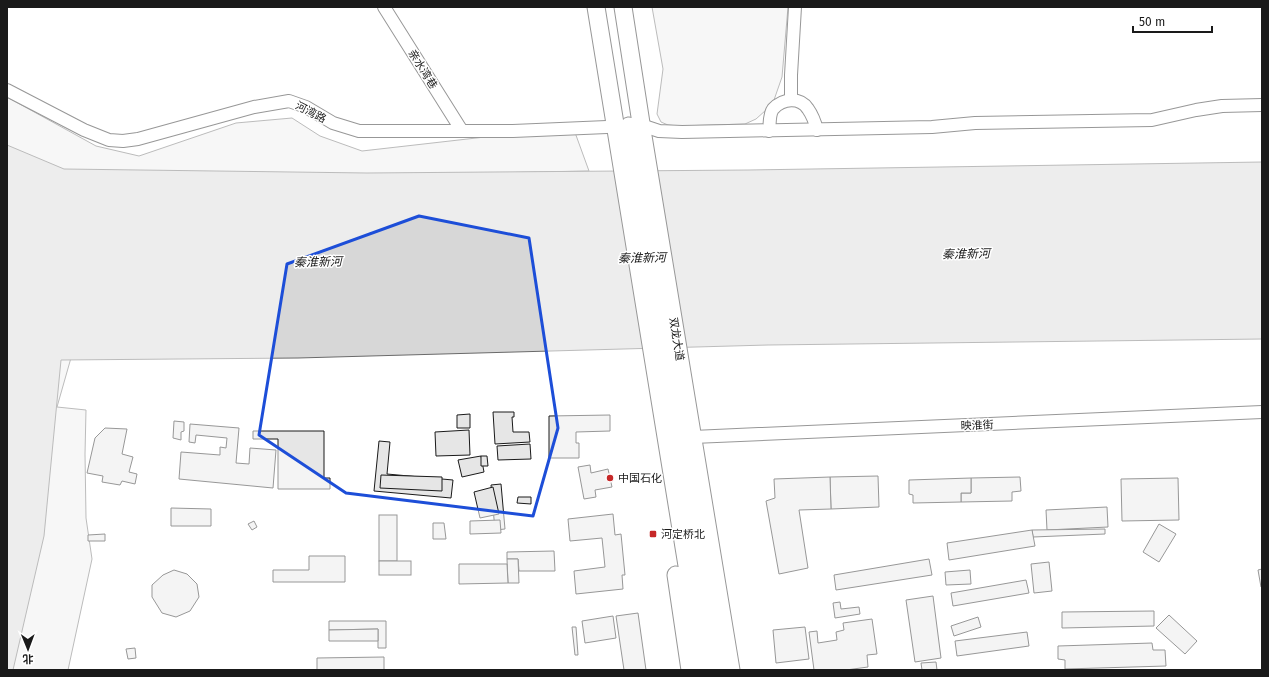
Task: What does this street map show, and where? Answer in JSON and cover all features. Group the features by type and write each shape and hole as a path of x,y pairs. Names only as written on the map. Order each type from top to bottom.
{"highway":[{"path":"585,7 608,133 645,362 690,670"},
{"path":"596,7 678,434 704,670"},
{"path":"611,7 678,434 718,670"},
{"name":"双龙大道","path":"623,7 680,359 678,434 731,670"}],"street":[{"name":"亲水湾巷","path":"384,7 462,131"},
{"path":"791,99 795,7"},
{"name":"河湾路","path":"7,90 84,130 109,140 123,141 138,139 254,107 289,101 306,107 333,123 359,131 513,131 608,133"},
{"path":"769,131 770,119 773,110 782,102 791,99 800,102 807,108 814,118 817,130"},
{"path":"642,130 682,132 769,131 932,127 974,123 1152,120 1216,107 1262,105"},
{"name":"映淮街","path":"678,434 1262,412"}],"highlighted area":[{"path":"419,216 529,238 558,428 533,516 346,493 259,435 287,264"}],"shaded area":[{"path":"652,7 788,7 782,77 774,100 766,110 756,119 745,124 678,126 668,125 661,122 657,114 663,69"},
{"path":"7,97 96,146 139,156 236,123 292,118 320,136 362,151 573,127 589,171 131,180 104,242 57,407 86,410 86,518 92,559 68,670 7,670"}],"water":[{"name":"秦淮新河","path":"7,145 64,169 367,173 748,170 1262,162 1262,339 768,345 298,358 61,360 44,536 13,670 7,670"}],"building":[{"path":"493,412 514,412 514,417 512,417 513,432 529,432 530,442 495,444"},
{"path":"470,414 470,428 457,428 457,415"},
{"path":"610,415 610,431 576,432 576,443 579,443 579,458 549,458 549,416"},
{"path":"174,421 184,422 184,431 181,432 181,440 173,438"},
{"path":"190,424 239,428 236,463 249,464 250,448 276,450 273,488 179,479 181,452 220,455 220,447 226,448 227,438 196,435 195,443 189,442"},
{"path":"105,428 127,429 122,454 133,457 129,472 137,474 135,484 122,481 120,485 102,482 103,476 87,473 95,438"},
{"path":"469,430 470,455 436,456 435,432"},
{"path":"253,431 324,431 324,478 330,478 330,489 278,489 278,439 253,439"},
{"path":"379,441 390,442 387,474 453,480 451,498 374,491"},
{"path":"530,444 531,459 498,460 497,446"},
{"path":"481,456 484,472 462,477 458,460"},
{"path":"481,456 487,456 488,466 481,466"},
{"path":"590,465 591,473 608,469 612,487 595,490 596,497 584,499 578,467"},
{"path":"381,475 442,477 442,491 380,488"},
{"path":"878,476 879,507 831,509 830,477"},
{"path":"830,477 831,509 799,510 808,568 779,574 766,501 775,498 774,479"},
{"path":"1020,477 1021,491 1012,492 1012,501 961,502 961,493 971,493 971,478"},
{"path":"971,478 971,493 961,493 961,502 913,503 913,495 909,494 909,480"},
{"path":"1178,478 1179,520 1122,521 1121,479"},
{"path":"501,484 505,529 495,530 491,485"},
{"path":"493,487 499,514 480,518 474,492"},
{"path":"518,497 531,497 531,504 517,503"},
{"path":"1107,507 1108,527 1047,530 1046,510"},
{"path":"171,508 211,509 211,526 171,526"},
{"path":"613,514 615,535 621,534 625,575 622,575 623,589 576,594 574,571 605,567 602,538 570,541 568,519"},
{"path":"379,515 397,515 397,561 379,561"},
{"path":"500,520 501,533 470,534 470,521"},
{"path":"254,521 257,527 252,530 248,524"},
{"path":"433,523 444,523 446,539 433,539"},
{"path":"1159,524 1176,534 1159,562 1143,552"},
{"path":"1105,529 1105,534 1033,537 1032,530"},
{"path":"1032,530 1035,546 949,560 947,543"},
{"path":"105,534 105,541 88,541 88,535"},
{"path":"554,551 555,571 519,571 518,559 507,559 507,552"},
{"path":"309,556 345,556 345,582 273,582 273,570 309,570"},
{"path":"507,559 518,559 519,583 508,583"},
{"path":"929,559 932,575 836,590 834,575"},
{"path":"379,561 411,561 411,575 379,575"},
{"path":"1049,562 1052,591 1034,593 1031,564"},
{"path":"459,564 507,564 508,583 459,584"},
{"path":"1262,569 1262,586 1261,587 1258,570"},
{"path":"174,570 187,574 197,584 199,597 190,611 176,617 162,613 152,597 152,585 163,575"},
{"path":"970,570 971,584 946,585 945,572"},
{"path":"1026,580 1029,593 953,606 951,593"},
{"path":"933,596 941,658 915,662 906,600"},
{"path":"840,602 841,609 859,607 860,614 835,618 833,603"},
{"path":"1154,611 1154,626 1062,628 1062,612"},
{"path":"638,613 646,670 624,670 616,616"},
{"path":"1169,615 1197,641 1185,654 1156,628"},
{"path":"613,616 616,638 585,643 582,621"},
{"path":"978,617 981,627 954,636 951,626"},
{"path":"872,619 877,654 867,655 868,667 846,670 814,670 809,632 817,631 818,643 837,640 836,632 844,630 843,623"},
{"path":"329,621 386,621 386,648 378,648 378,629 329,630"},
{"path":"572,627 576,627 578,655 575,655"},
{"path":"805,627 809,659 776,663 773,630"},
{"path":"378,629 378,641 329,641 329,630"},
{"path":"1027,632 1029,646 957,656 955,641"},
{"path":"1152,643 1153,650 1165,650 1166,666 1065,669 1065,660 1058,659 1058,646"},
{"path":"135,648 136,658 128,659 126,649"},
{"path":"384,657 384,670 317,670 317,658"},
{"path":"936,662 937,670 922,670 921,663"}],"place":[{"name":"中国石化","path":"610,478"},
{"name":"河定桥北","path":"653,534"}]}
